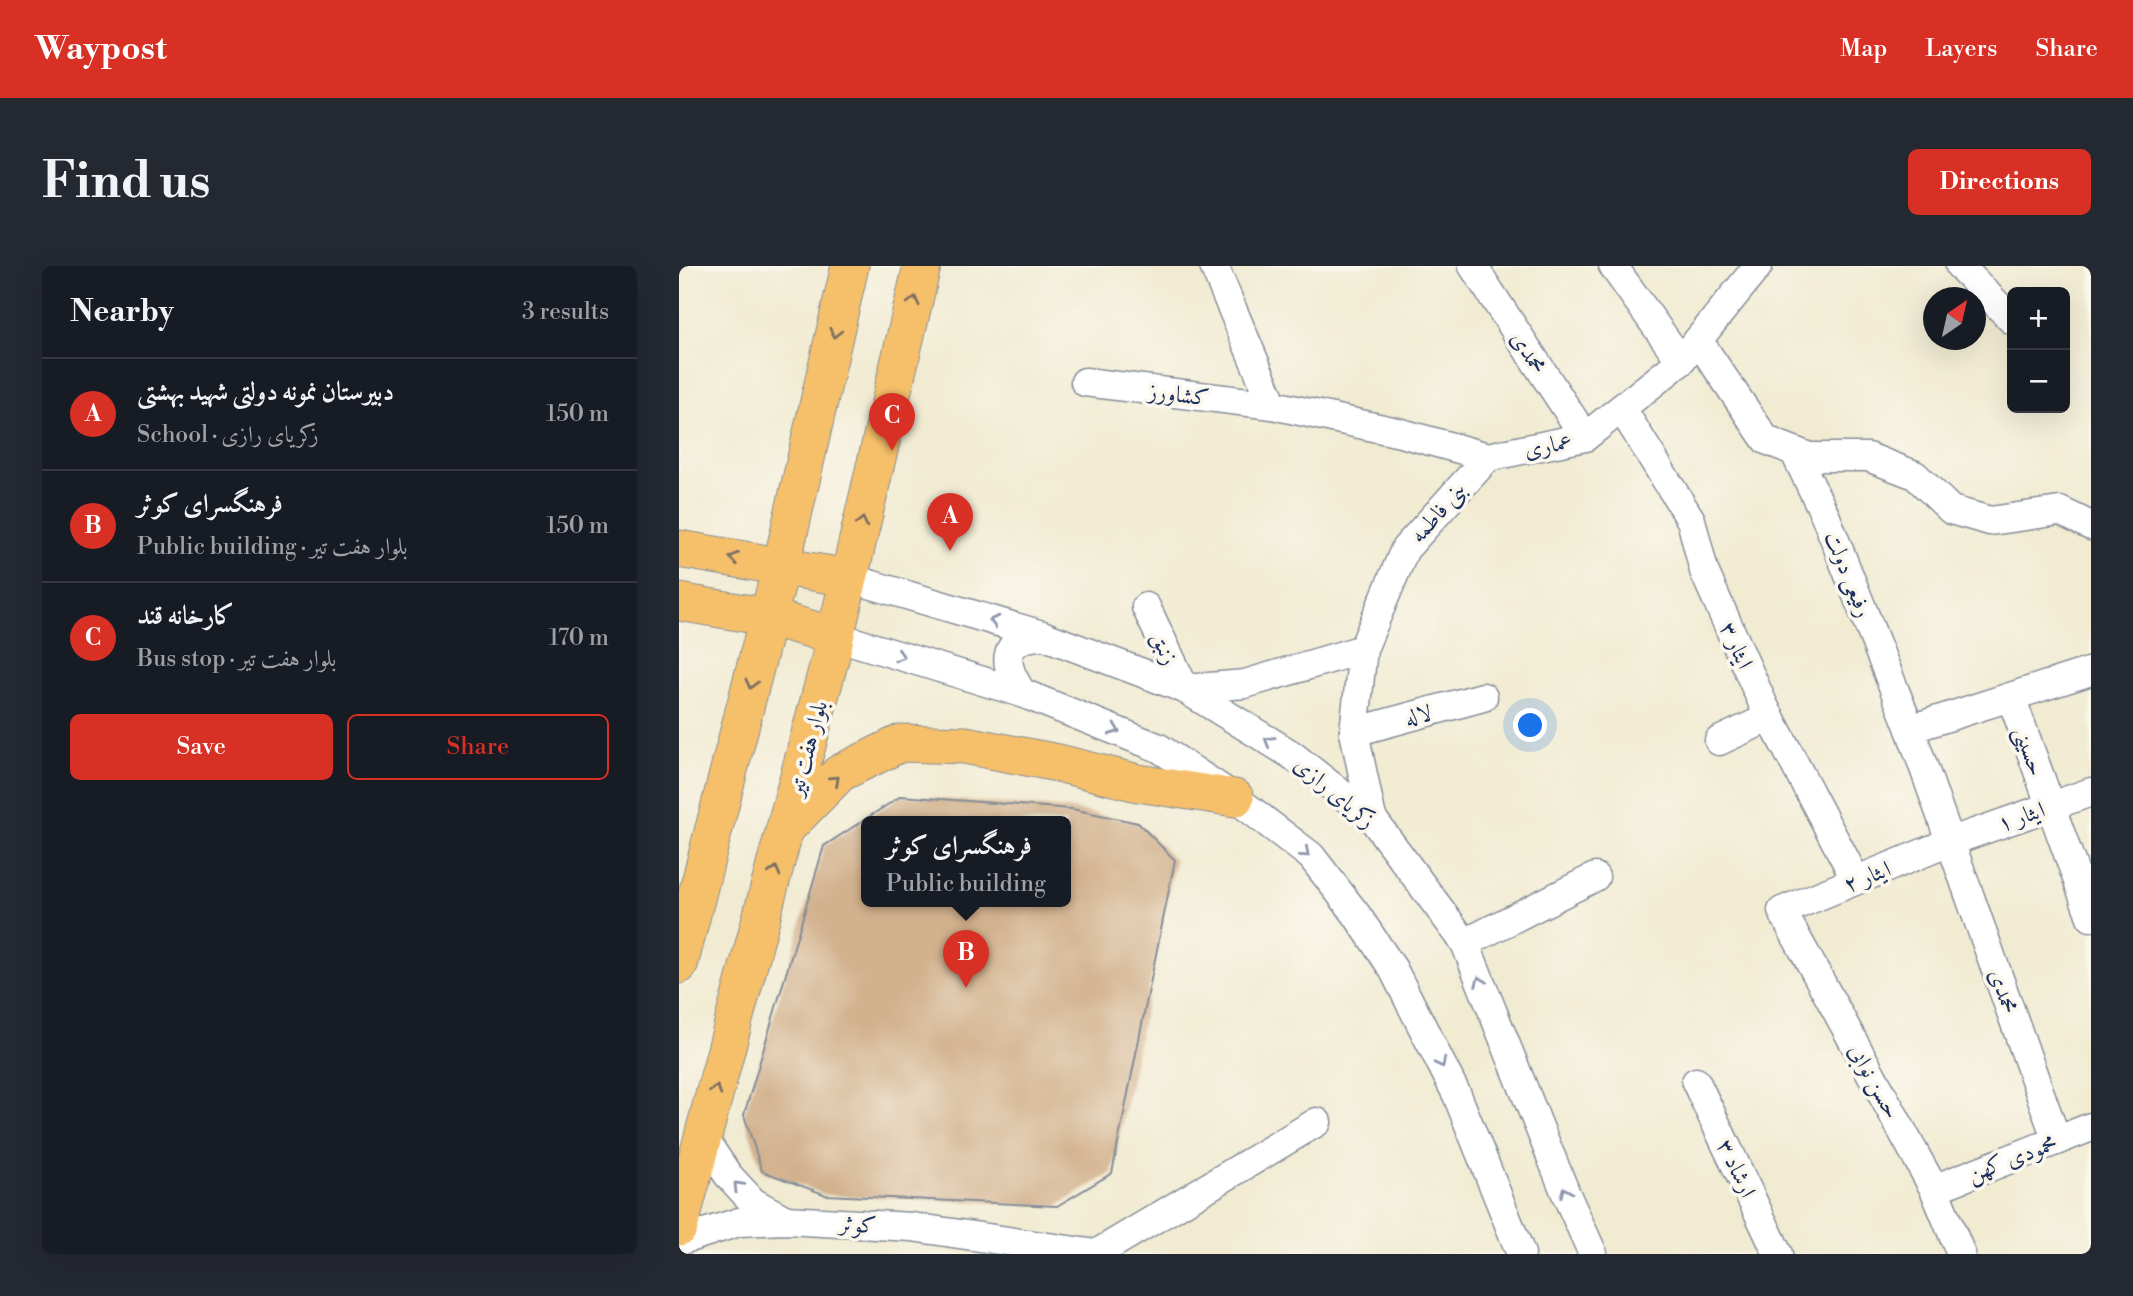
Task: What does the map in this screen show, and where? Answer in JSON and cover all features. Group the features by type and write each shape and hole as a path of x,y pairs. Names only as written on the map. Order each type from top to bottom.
{"main road":[{"path":"679,965 781,567 850,266"},
{"name":"بلوار هفت تیر","path":"679,1227 835,636 922,266"},
{"path":"679,549 849,578"},
{"path":"679,602 768,617 835,636"},
{"path":"786,828 840,774 901,743 965,745 1058,763 1138,783 1235,798"}],"street":[{"path":"1214,266 1273,405"},
{"name":"محمدی","path":"1473,266 1585,438"},
{"path":"1613,266 1766,440 1809,457 1868,457 1915,475 1951,510 1990,520 2060,512 2091,526"},
{"name":"عماری","path":"1273,405 1401,433 1487,457 1585,438 1622,410 1689,350 1758,266"},
{"path":"1960,266 2007,315"},
{"name":"کشاورز","path":"1085,382 1273,405"},
{"name":"ایثار ۳","path":"1622,410 1691,520 1704,571 1770,717 1856,880"},
{"name":"رفیعی دولت","path":"1794,451 1855,586 1952,841"},
{"name":"بنی فاطمه","path":"1372,818 1354,732 1363,649 1405,549 1487,457"},
{"name":"زکریای رازی","path":"849,578 1042,635 1185,689 1292,755 1372,818 1465,943 1566,1194 1593,1254"},
{"name":"زنبق","path":"1146,607 1185,689"},
{"path":"1023,694 1008,671 1010,653 1018,641 1042,635"},
{"path":"835,636 1023,694 1159,748 1235,798 1311,856 1356,914 1393,969 1457,1095 1521,1254"},
{"path":"1185,689 1245,684 1363,649"},
{"path":"1910,729 2091,671"},
{"name":"لاله","path":"1354,732 1483,697"},
{"name":"حسینی","path":"2011,697 2091,917"},
{"path":"1719,741 1770,717"},
{"name":"۱ ایثار","path":"1952,841 2091,792"},
{"name":"محمدی","path":"1952,841 2057,1141"},
{"name":"ایثار ۲","path":"1782,911 1952,841"},
{"path":"1465,943 1595,877"},
{"name":"حسن نوابی","path":"1782,911 1934,1189 1961,1254"},
{"name":"ارشاد ۳","path":"1696,1082 1778,1254"},
{"path":"1096,1254 1317,1122"},
{"name":"محمودی کهن","path":"1934,1189 2091,1127"},
{"path":"703,1138 728,1175 753,1202 786,1220"},
{"name":"کوثر","path":"679,1241 739,1222 786,1220 912,1227 1096,1254"}],"building":[{"path":"901,796 1072,809 1138,823 1175,860 1112,1173 1057,1206 826,1195 762,1171 744,1115 824,846 861,822 861,907 1071,907 1071,816 870,816"}],"place":[{"name":"کارخانه قند","path":"892,451"},
{"name":"دبیرستان نمونه دولتی شهید بهشتی","path":"950,551"},
{"name":"فرهنگسرای کوثر","path":"966,988"}]}
